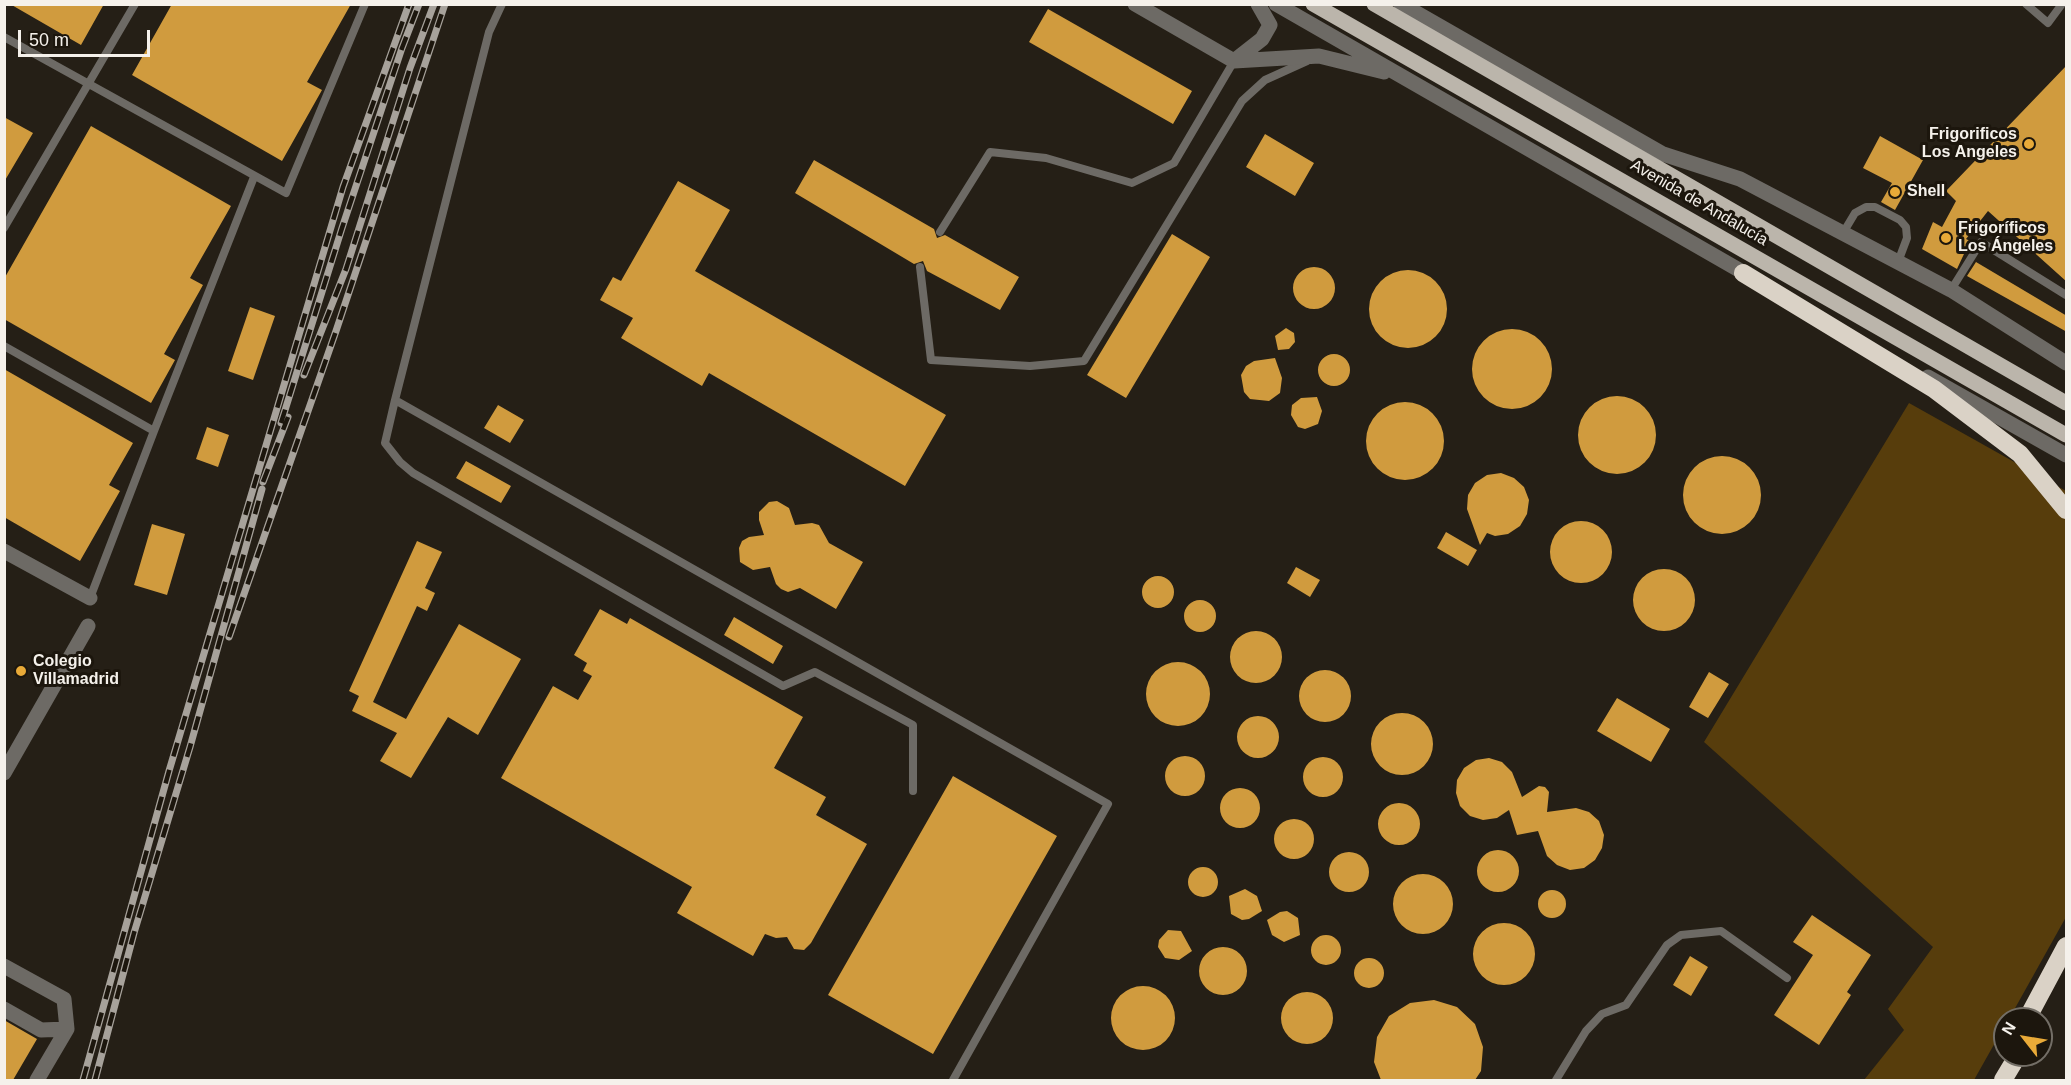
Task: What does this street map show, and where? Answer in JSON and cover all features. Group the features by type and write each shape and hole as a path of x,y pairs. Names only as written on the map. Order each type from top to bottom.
{"highway":[{"path":"1743,273 1934,389 2020,454 2067,510"},
{"path":"2034,1007 2067,946"},
{"path":"2046,1007 2067,971"},
{"path":"2003,1080 2011,1067"}],"main road":[{"name":"Avenida de Andalucía","path":"1313,4 2067,435"},
{"name":"Avenida de Andalucía","path":"1374,4 2067,403"}],"street":[{"path":"1135,4 1234,62 1319,56 1404,77"},
{"path":"1234,62 1262,39 1270,25 1258,4"},
{"path":"1276,4 1743,273 2067,455"},
{"path":"1400,4 1455,50"},
{"path":"1400,4 1663,154"},
{"path":"1589,127 1740,179 1951,290 2067,363"},
{"path":"4,551 90,598"},
{"path":"4,773 88,626"},
{"path":"4,966 64,999 67,1029 37,1080"},
{"path":"4,1009 41,1030 67,1029"}],"lane":[{"path":"4,228 135,4"},
{"path":"4,37 286,193 365,4"},
{"path":"502,4 489,32 385,442 400,462 413,473 783,686 815,672 913,724 913,790"},
{"path":"2026,4 2048,23 2062,4"},
{"path":"920,267 931,360 1030,366 1084,361 1242,101 1265,80 1319,56"},
{"path":"940,232 990,152 1046,158 1132,183 1174,163 1234,62"},
{"path":"90,598 254,177"},
{"path":"1843,233 1855,213 1866,207 1875,207 1900,220 1906,227 1907,238 1898,262"},
{"path":"1951,290 1981,242 2067,295"},
{"path":"4,346 154,431"},
{"path":"395,400 1108,804 953,1080"},
{"path":"1556,1080 1586,1031 1602,1014 1626,1005 1667,945 1681,934 1720,931 1788,978"}],"shaded area":[{"path":"1909,403 2066,491 2066,917 2016,1007 1993,1007 1993,1046 1974,1080 1864,1080 1904,1030 1888,1009 1933,947 1704,742"}],"building":[{"path":"10,4 104,4 81,45"},
{"path":"172,4 351,4 307,82 322,90 282,161 132,75"},
{"path":"1048,9 1192,91 1173,124 1029,42"},
{"name":"Frigorificos Los Angeles","path":"2067,65 2067,282 1988,211 1966,239 1970,241 1957,269 1922,249 1933,222 1942,227 1956,201 1946,191"},
{"path":"4,117 33,133 4,182"},
{"path":"91,126 231,206 190,278 203,285 164,354 175,360 151,403 4,319 4,279"},
{"path":"1265,134 1314,163 1295,196 1246,167"},
{"path":"1880,136 1923,160 1895,210 1881,202 1892,183 1863,168"},
{"path":"814,160 934,229 937,238 945,235 1019,277 1000,310 927,271 923,261 914,264 795,193"},
{"path":"678,181 730,210 695,271 946,415 905,486 709,373 702,386 621,338 633,318 600,300 613,277 621,281"},
{"path":"1172,234 1210,257 1126,398 1087,375"},
{"path":"1976,262 2067,316 2067,332 1967,276"},
{"path":"1314,267 1329,273 1335,288 1329,303 1314,309 1299,303 1293,288 1299,273"},
{"path":"1408,270 1423,273 1435,282 1444,294 1447,309 1444,324 1435,336 1423,345 1408,348 1393,345 1381,336 1372,324 1369,309 1372,294 1381,282 1393,273"},
{"path":"250,307 275,316 253,380 228,371"},
{"path":"1286,328 1294,333 1295,342 1289,349 1278,350 1275,336"},
{"path":"1512,329 1527,332 1540,341 1549,354 1552,369 1549,384 1540,397 1527,406 1512,409 1497,406 1484,397 1475,384 1472,369 1475,354 1484,341 1497,332"},
{"path":"1334,354 1345,359 1350,370 1345,381 1334,386 1323,381 1318,370 1323,359"},
{"path":"1275,358 1282,378 1280,393 1269,401 1250,399 1244,392 1241,375 1246,366 1254,361"},
{"path":"4,369 133,443 109,485 120,491 80,561 4,517"},
{"path":"1617,396 1632,399 1645,407 1653,420 1656,435 1653,450 1645,463 1632,471 1617,474 1602,471 1589,463 1581,450 1578,435 1581,420 1589,407 1602,399"},
{"path":"1317,397 1322,411 1318,424 1305,429 1298,427 1291,415 1292,405 1301,398"},
{"path":"1405,402 1420,405 1432,414 1441,426 1444,441 1441,456 1432,468 1420,477 1405,480 1390,477 1378,468 1369,456 1366,441 1369,426 1378,414 1390,405"},
{"path":"498,405 524,420 510,443 484,428"},
{"path":"207,427 229,435 218,467 196,459"},
{"path":"1714,456 1730,456 1744,462 1755,473 1761,487 1761,503 1755,517 1744,528 1730,534 1714,534 1700,528 1689,517 1683,503 1683,487 1689,473 1700,462"},
{"path":"466,461 511,486 501,503 456,478"},
{"path":"1501,473 1514,478 1524,487 1529,500 1527,514 1520,526 1508,534 1495,536 1487,533 1480,545 1467,509 1468,495 1475,483 1487,475"},
{"path":"777,501 789,508 795,525 812,523 819,525 829,543 863,562 836,609 800,588 788,592 781,589 776,584 770,567 753,570 740,562 739,548 742,541 749,537 764,535 759,512 769,502"},
{"path":"1581,521 1598,526 1603,530 1607,535 1612,552 1607,569 1603,574 1598,578 1581,583 1564,578 1559,574 1555,569 1550,552 1555,535 1559,530 1564,526"},
{"path":"152,524 185,534 167,595 134,585"},
{"path":"1446,532 1477,550 1468,566 1437,548"},
{"path":"417,541 442,552 425,588 435,593 427,611 417,606 373,702 406,719 459,624 521,659 478,735 448,717 411,778 380,761 397,733 352,711 359,696 349,691"},
{"path":"1296,567 1320,580 1310,597 1287,583"},
{"path":"1658,569 1670,569 1686,578 1693,588 1695,600 1693,612 1686,622 1670,631 1658,631 1647,626 1638,617 1633,606 1633,594 1638,583 1647,574"},
{"path":"1158,576 1169,581 1174,592 1169,603 1158,608 1147,603 1142,592 1147,581"},
{"path":"1200,600 1211,605 1216,616 1211,627 1200,632 1189,627 1184,616 1189,605"},
{"path":"600,609 627,624 630,618 803,717 774,768 826,797 816,815 867,844 811,943 804,950 794,949 787,937 776,938 765,934 753,956 677,913 692,887 501,778 553,686 578,700 592,676 583,671 587,663 574,655"},
{"path":"734,617 783,646 773,664 724,635"},
{"path":"1256,631 1270,635 1278,643 1282,657 1278,671 1270,679 1256,683 1242,679 1234,671 1230,657 1234,643 1242,635"},
{"path":"1178,662 1196,668 1204,676 1210,694 1204,712 1196,720 1178,726 1160,720 1152,712 1146,694 1152,676 1160,668"},
{"path":"1325,670 1335,672 1343,678 1349,686 1351,696 1349,706 1343,714 1335,720 1325,722 1315,720 1307,714 1301,706 1299,696 1301,686 1307,678 1315,672"},
{"path":"1709,672 1729,684 1708,718 1689,707"},
{"path":"1617,698 1670,729 1651,762 1597,731"},
{"path":"1402,713 1424,722 1433,744 1424,766 1402,775 1380,766 1371,744 1380,722"},
{"path":"1258,716 1273,722 1279,737 1273,752 1258,758 1243,752 1237,737 1243,722"},
{"path":"1185,756 1193,757 1199,762 1204,768 1204,784 1199,790 1193,795 1185,796 1177,795 1171,790 1166,784 1165,776 1166,768 1171,762 1177,757"},
{"path":"1323,757 1331,758 1337,763 1342,769 1342,785 1337,791 1331,796 1323,797 1315,796 1309,791 1304,785 1303,777 1304,769 1309,763 1315,758"},
{"path":"1489,758 1502,762 1512,772 1522,797 1539,786 1545,787 1549,792 1547,812 1576,808 1589,812 1599,821 1604,835 1602,848 1595,860 1584,868 1570,870 1557,865 1547,856 1538,831 1517,835 1509,810 1497,818 1483,820 1470,816 1460,806 1456,793 1457,780 1464,768 1476,760"},
{"path":"953,776 1057,836 933,1054 828,995"},
{"path":"1240,788 1248,789 1254,794 1259,800 1259,816 1254,822 1248,827 1240,828 1232,827 1226,822 1221,816 1220,808 1221,800 1226,794 1232,789"},
{"path":"1399,803 1407,804 1414,809 1419,816 1419,832 1414,839 1407,844 1399,845 1391,844 1384,839 1379,832 1378,824 1379,816 1384,809 1391,804"},
{"path":"1294,819 1302,820 1308,825 1313,831 1313,847 1308,853 1302,858 1294,859 1286,858 1280,853 1275,847 1274,839 1275,831 1280,825 1286,820"},
{"path":"1498,850 1513,856 1519,871 1513,886 1498,892 1483,886 1477,871 1483,856"},
{"path":"1349,852 1357,853 1363,858 1368,864 1368,880 1363,886 1357,891 1349,892 1341,891 1335,886 1330,880 1329,872 1330,864 1335,858 1341,853"},
{"path":"1203,867 1214,871 1218,882 1214,893 1203,897 1192,893 1188,882 1192,871"},
{"path":"1417,874 1429,874 1445,882 1451,892 1453,904 1451,916 1445,926 1429,934 1417,934 1401,926 1393,910 1393,898 1401,882"},
{"path":"1245,889 1257,896 1262,911 1249,919 1242,920 1231,914 1229,896"},
{"path":"1552,890 1562,894 1566,904 1562,914 1552,918 1542,914 1538,904 1542,894"},
{"path":"1287,911 1298,918 1300,935 1284,942 1272,935 1267,920 1280,912"},
{"path":"1812,915 1871,955 1847,992 1851,995 1819,1045 1774,1015 1813,955 1793,942"},
{"path":"1504,923 1526,932 1535,954 1526,976 1504,985 1482,976 1473,954 1482,932"},
{"path":"1168,930 1181,931 1192,951 1179,960 1165,958 1158,947 1159,940"},
{"path":"1326,935 1337,939 1341,950 1337,961 1326,965 1315,961 1311,950 1315,939"},
{"path":"1218,947 1228,947 1240,954 1247,966 1247,976 1240,988 1228,995 1218,995 1203,984 1199,976 1199,966 1210,951"},
{"path":"1690,956 1708,967 1691,996 1673,985"},
{"path":"1369,958 1380,962 1384,973 1380,984 1369,988 1358,984 1354,973 1358,962"},
{"path":"1143,986 1155,988 1166,995 1173,1006 1175,1018 1173,1030 1166,1041 1155,1048 1143,1050 1131,1048 1120,1041 1113,1030 1111,1018 1113,1006 1120,995 1131,988"},
{"path":"1307,992 1317,994 1325,1000 1331,1008 1333,1018 1331,1028 1325,1036 1317,1042 1307,1044 1297,1042 1289,1036 1283,1028 1281,1018 1283,1008 1289,1000 1297,994"},
{"path":"1434,1000 1457,1007 1475,1024 1483,1047 1481,1071 1475,1080 1381,1080 1374,1062 1377,1037 1389,1016 1410,1003"},
{"path":"4,1020 37,1039 13,1080 4,1080"}],"railway":[{"path":"83,1080 169,771 343,187 409,4"},
{"path":"281,423 342,228 419,4"},
{"path":"304,375 346,269 410,68 434,4"},
{"path":"229,637 336,331 445,4"},
{"path":"263,482 288,417"},
{"path":"95,1080 134,933 190,747 262,489"}],"place":[{"name":"Frigorificos Los Angeles","path":"2029,144"},
{"name":"Shell","path":"1895,192"},
{"name":"Frigoríficos Los Ángeles","path":"1946,238"},
{"name":"Colegio Villamadrid","path":"21,671"}]}
